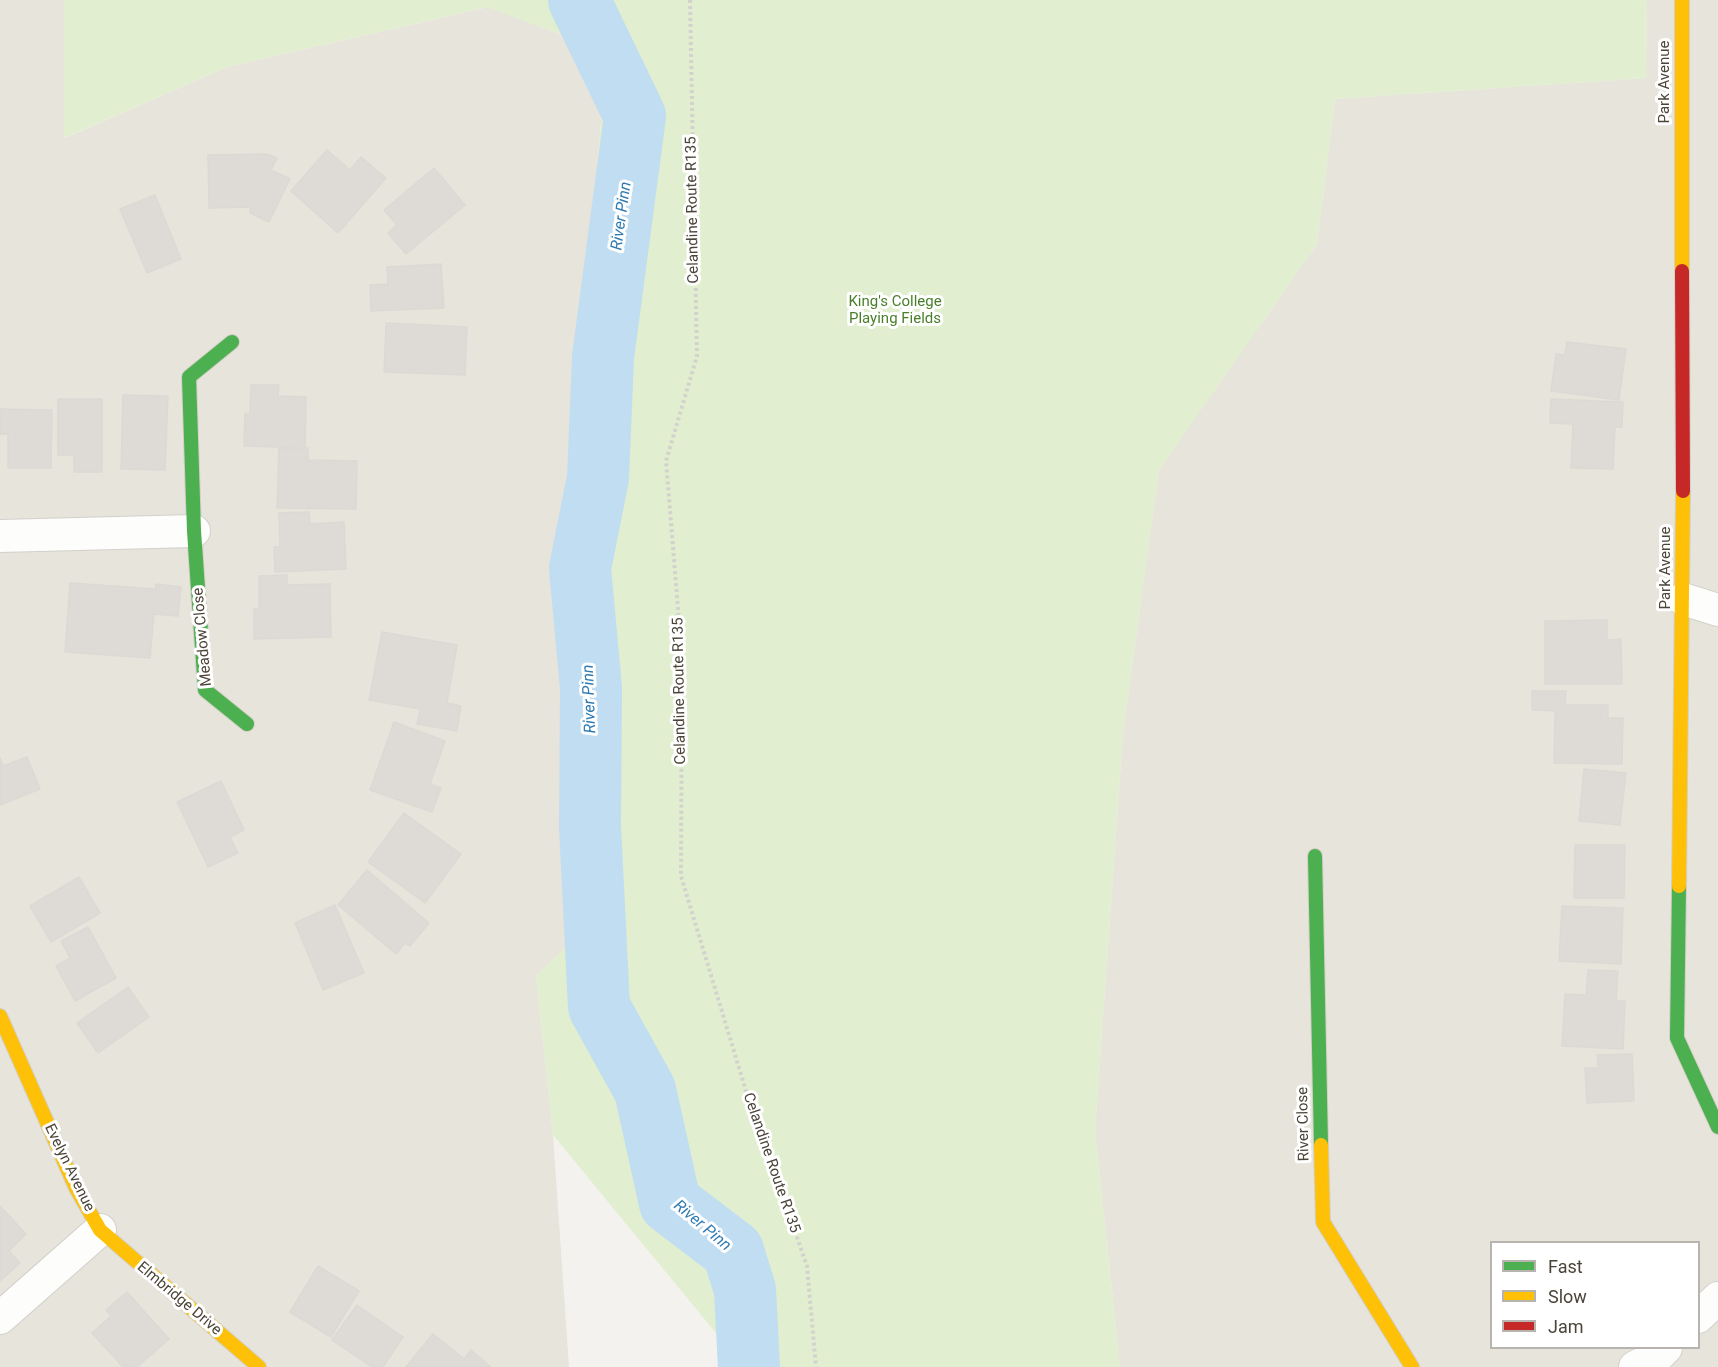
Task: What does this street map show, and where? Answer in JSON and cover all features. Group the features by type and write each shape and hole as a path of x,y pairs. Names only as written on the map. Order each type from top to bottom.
{"street":[{"name":"Park Avenue","path":"1682,0 1683,599 1677,1038 1718,1127"},
{"name":"Meadow Close","path":"231,342 189,377 194,531 205,690 247,724"},
{"path":"0,536 194,531"},
{"path":"1683,599 1718,610"},
{"name":"River Close","path":"1315,856 1323,1222 1412,1367"},
{"name":"Evelyn Avenue","path":"0,1016 76,1188 100,1230 0,1318"},
{"name":"Elmbridge Drive","path":"100,1230 259,1367"},
{"path":"1700,1315 1718,1298"},
{"path":"1635,1367 1658,1356 1664,1349"}],"path":[{"name":"Celandine Route R135","path":"690,0 697,356 666,461 682,658 681,876 746,1091 807,1266 816,1367"}],"shaded area":[{"path":"0,0 64,0 65,138 227,67 488,7 576,40 602,110 563,579 571,942 536,976 553,1135 569,1367 0,1367"},
{"path":"1647,0 1718,0 1718,1367 1120,1367 1095,1131 1123,732 1159,469 1317,244 1335,99 1646,78"}],"green space":[{"name":"King's College Playing Fields","path":"64,0 1647,0 1646,78 1335,99 1317,244 1159,470 1123,732 1095,1131 1120,1367 744,1367 553,1135 536,976 571,942 563,579 602,110 576,40 487,7 227,67 64,138"}],"building":[{"path":"327,150 350,170 361,157 386,178 338,233 291,191"},
{"path":"267,154 277,158 271,170 290,179 269,222 250,213 250,207 209,208 208,155"},
{"path":"434,168 465,205 406,254 388,233 397,225 384,210"},
{"path":"155,195 181,259 147,273 120,209"},
{"path":"441,264 444,308 371,311 370,285 388,284 387,267"},
{"path":"386,323 467,327 465,375 384,372"},
{"path":"1567,342 1626,349 1619,400 1551,391 1556,354 1565,355"},
{"path":"251,385 279,385 278,396 306,397 305,448 244,446 245,414 250,414"},
{"path":"123,395 168,396 165,470 121,469"},
{"path":"58,399 102,399 102,472 74,472 74,455 58,455"},
{"path":"1551,399 1623,402 1622,427 1615,427 1613,469 1571,468 1573,424 1550,423"},
{"path":"0,409 52,410 51,468 8,468 8,434 0,434"},
{"path":"279,448 308,448 308,460 357,461 356,509 277,508"},
{"path":"309,512 310,524 344,522 346,569 275,572 274,547 280,547 279,513"},
{"path":"287,575 287,585 330,584 331,637 254,639 254,609 259,609 259,576"},
{"path":"70,583 156,589 156,584 181,587 178,616 154,614 150,658 65,652"},
{"path":"1607,620 1607,640 1621,639 1622,684 1545,684 1545,621"},
{"path":"382,632 457,645 447,703 461,706 457,731 417,724 420,709 369,700"},
{"path":"1532,691 1566,691 1565,705 1608,705 1608,718 1623,718 1622,764 1554,763 1555,711 1532,710"},
{"path":"394,722 445,741 430,784 441,788 432,812 370,790"},
{"path":"27,757 40,789 0,805 0,758 3,766"},
{"path":"1584,769 1626,773 1620,825 1579,821"},
{"path":"221,781 244,830 230,837 238,853 208,867 177,802"},
{"path":"404,813 461,854 425,903 368,862"},
{"path":"1575,845 1625,845 1624,898 1574,898"},
{"path":"367,870 429,923 410,946 405,943 396,954 338,905"},
{"path":"79,877 100,913 51,942 30,906"},
{"path":"335,905 364,973 323,990 295,923"},
{"path":"1562,906 1623,908 1621,964 1559,961"},
{"path":"88,927 116,978 75,1001 56,966 70,958 61,941"},
{"path":"1588,970 1618,971 1616,1001 1625,1001 1623,1049 1562,1046 1565,994 1586,995"},
{"path":"128,987 149,1017 98,1053 77,1023"},
{"path":"1632,1054 1634,1101 1587,1103 1585,1068 1598,1068 1597,1055"},
{"path":"0,1206 26,1234 9,1251 20,1263 0,1281"},
{"path":"318,1266 359,1291 331,1337 290,1312"},
{"path":"127,1292 169,1339 137,1367 123,1367 92,1333 111,1316 106,1310"},
{"path":"357,1305 403,1337 383,1367 372,1367 332,1340"},
{"path":"433,1334 464,1359 471,1350 491,1367 406,1367"}],"waterway":[{"name":"River Pinn","path":"579,0 635,116 603,357 598,478 580,568 591,688 590,827 599,1007 645,1090 670,1203 733,1251 745,1290 749,1367"}],"traffic: fast":[{"path":"232,342 189,377 194,531 205,690 247,724"},
{"path":"1315,856 1321,1145"},
{"path":"1679,886 1677,1038 1718,1127"}],"traffic: slow":[{"path":"1682,0 1682,271"},
{"path":"1679,886 1683,491"},
{"path":"0,1016 76,1188 100,1230 259,1367"},
{"path":"1321,1145 1323,1222 1412,1367"}],"traffic: jam":[{"path":"1682,271 1683,491"}]}
